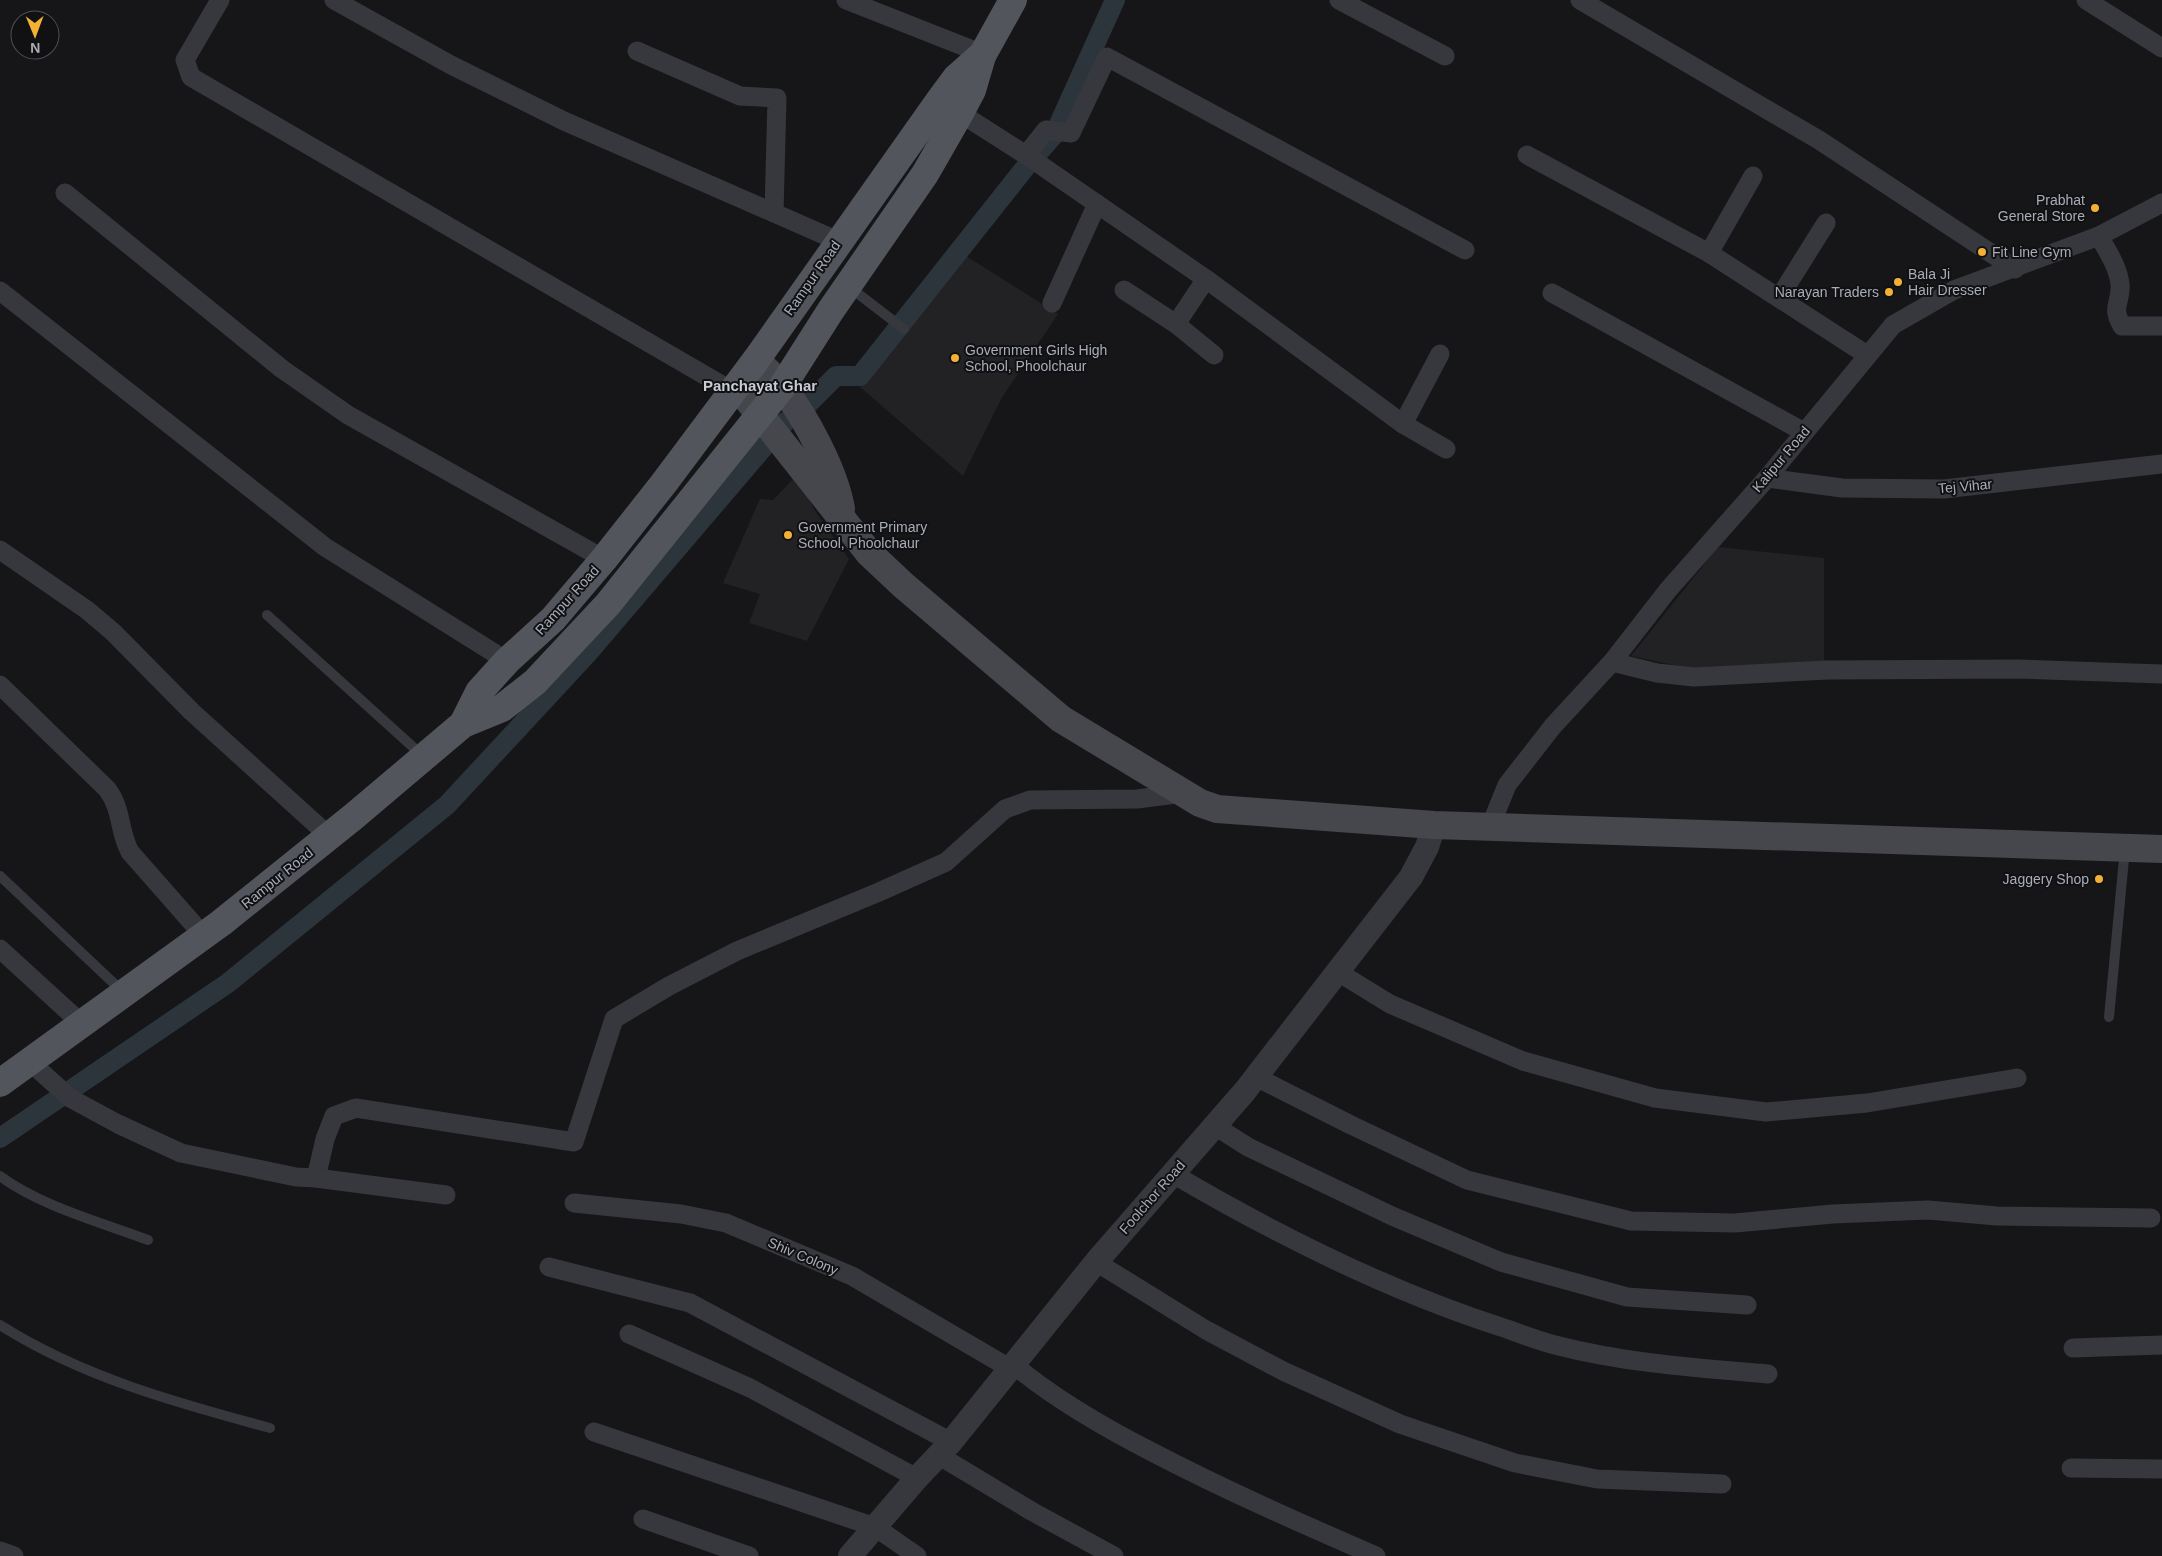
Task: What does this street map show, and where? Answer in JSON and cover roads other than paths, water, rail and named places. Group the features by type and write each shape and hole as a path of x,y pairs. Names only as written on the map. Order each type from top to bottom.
{"main road":[{"name":"Rampur Road","path":"0,1083 203,935 329,836 463,724 480,692 506,661 553,619 604,559 664,483 756,360 838,241 956,78 983,54 1013,0"},
{"path":"463,724 502,708 535,682 608,604 760,416 782,387 848,286 925,174 972,90 983,54"},
{"path":"756,360 782,387 807,427 838,488 843,518"},
{"path":"735,388 843,518 869,553 903,585 1061,719 1200,803 1217,809 1434,825 2162,849"}],"street":[{"path":"220,0 185,60 191,77 735,388"},
{"path":"334,0 451,65 564,121 838,241"},
{"path":"846,0 983,54"},
{"path":"1339,0 1445,56"},
{"path":"1580,0 1819,140 2015,269"},
{"path":"2086,0 2162,48"},
{"path":"637,51 740,96 777,98 774,213"},
{"path":"1033,160 1046,130 1071,133 1107,57 1465,250"},
{"path":"960,113 1033,160 1206,279 1403,424 1446,449"},
{"path":"1527,155 1709,253 1867,355"},
{"path":"1709,253 1754,176"},
{"path":"64,192 282,370 348,415 604,559"},
{"path":"1052,304 1097,204"},
{"name":"Kalipur Road","path":"1490,827 1507,785 1552,726 1612,662 1668,590 1767,478 1893,325 1954,290 2015,269 2098,236 2161,206"},
{"path":"1779,298 1826,223"},
{"path":"2098,236 2116,265 2120,285 2115,314 2122,326 2162,326"},
{"path":"1176,324 1206,279"},
{"path":"1124,290 1176,324 1214,355"},
{"path":"0,291 325,547 506,661"},
{"path":"1552,293 1804,432"},
{"path":"1403,424 1440,354"},
{"name":"Tej Vihar","path":"1767,478 1842,488 1944,489 2162,464"},
{"path":"0,550 87,610 113,632 192,712 329,836"},
{"path":"1612,662 1657,673 1694,677 1828,670 2018,668 2162,674"},
{"path":"0,686 116,800 125,842 130,852 203,935"},
{"path":"316,1178 325,1139 334,1116 356,1108 574,1142 614,1019 669,986 737,951 946,862 1005,809 1030,800 1136,798 1184,793"},
{"name":"Foolchor Road","path":"850,1556 916,1478 945,1448 1096,1262 1256,1077 1411,877 1427,847 1434,825"},
{"path":"0,949 81,1024"},
{"path":"1338,972 1390,1004 1523,1061 1655,1098 1766,1112 1867,1102 2017,1078"},
{"path":"29,1061 64,1093 118,1124 181,1153 296,1177 446,1195"},
{"path":"1256,1077 1467,1180 1630,1221 1735,1223 1833,1214 1928,1210 1996,1216 2150,1218"},
{"path":"1215,1126 1248,1147 1392,1216 1501,1262 1627,1297 1747,1305"},
{"path":"1173,1174 1242,1214 1325,1256 1443,1308 1555,1345 1655,1364 1768,1374"},
{"name":"Shiv Colony","path":"574,1202 681,1214 726,1223 852,1276 1012,1367 1095,1422 1216,1485 1376,1556"},
{"path":"1096,1262 1206,1330 1283,1371 1400,1424 1515,1463 1597,1479 1722,1484"},
{"path":"549,1267 690,1303 945,1448 1033,1512 1114,1556"},
{"path":"629,1334 750,1388 916,1478"},
{"path":"2074,1348 2162,1345"},
{"path":"594,1432 874,1527 917,1556"},
{"path":"2071,1468 2162,1469"},
{"path":"643,1519 749,1556"},
{"path":"0,1551 14,1556"}],"lane":[{"path":"848,286 904,329"},
{"path":"267,615 424,757"},
{"path":"2109,1017 2125,847"},
{"path":"0,876 123,993"},
{"path":"0,1176 13,1186 33,1196 148,1240"},
{"path":"0,1325 21,1338 96,1374 185,1406 270,1428"}],"waterway":[{"path":"804,408 836,376 860,376 1024,169 1054,135 1115,0"},
{"path":"0,1138 228,983 447,805 588,653 785,422"}],"place":[{"name":"Prabhat General Store","path":"2095,208"},
{"name":"Fit Line Gym","path":"1982,252"},
{"name":"Bala Ji Hair Dresser","path":"1898,282"},
{"name":"Narayan Traders","path":"1889,292"},
{"name":"Government Girls High School, Phoolchaur","path":"955,358"},
{"name":"Government Primary School, Phoolchaur","path":"788,535"},
{"name":"Jaggery Shop","path":"2099,879"}],"district":[{"name":"Panchayat Ghar","path":"760,385"}]}
